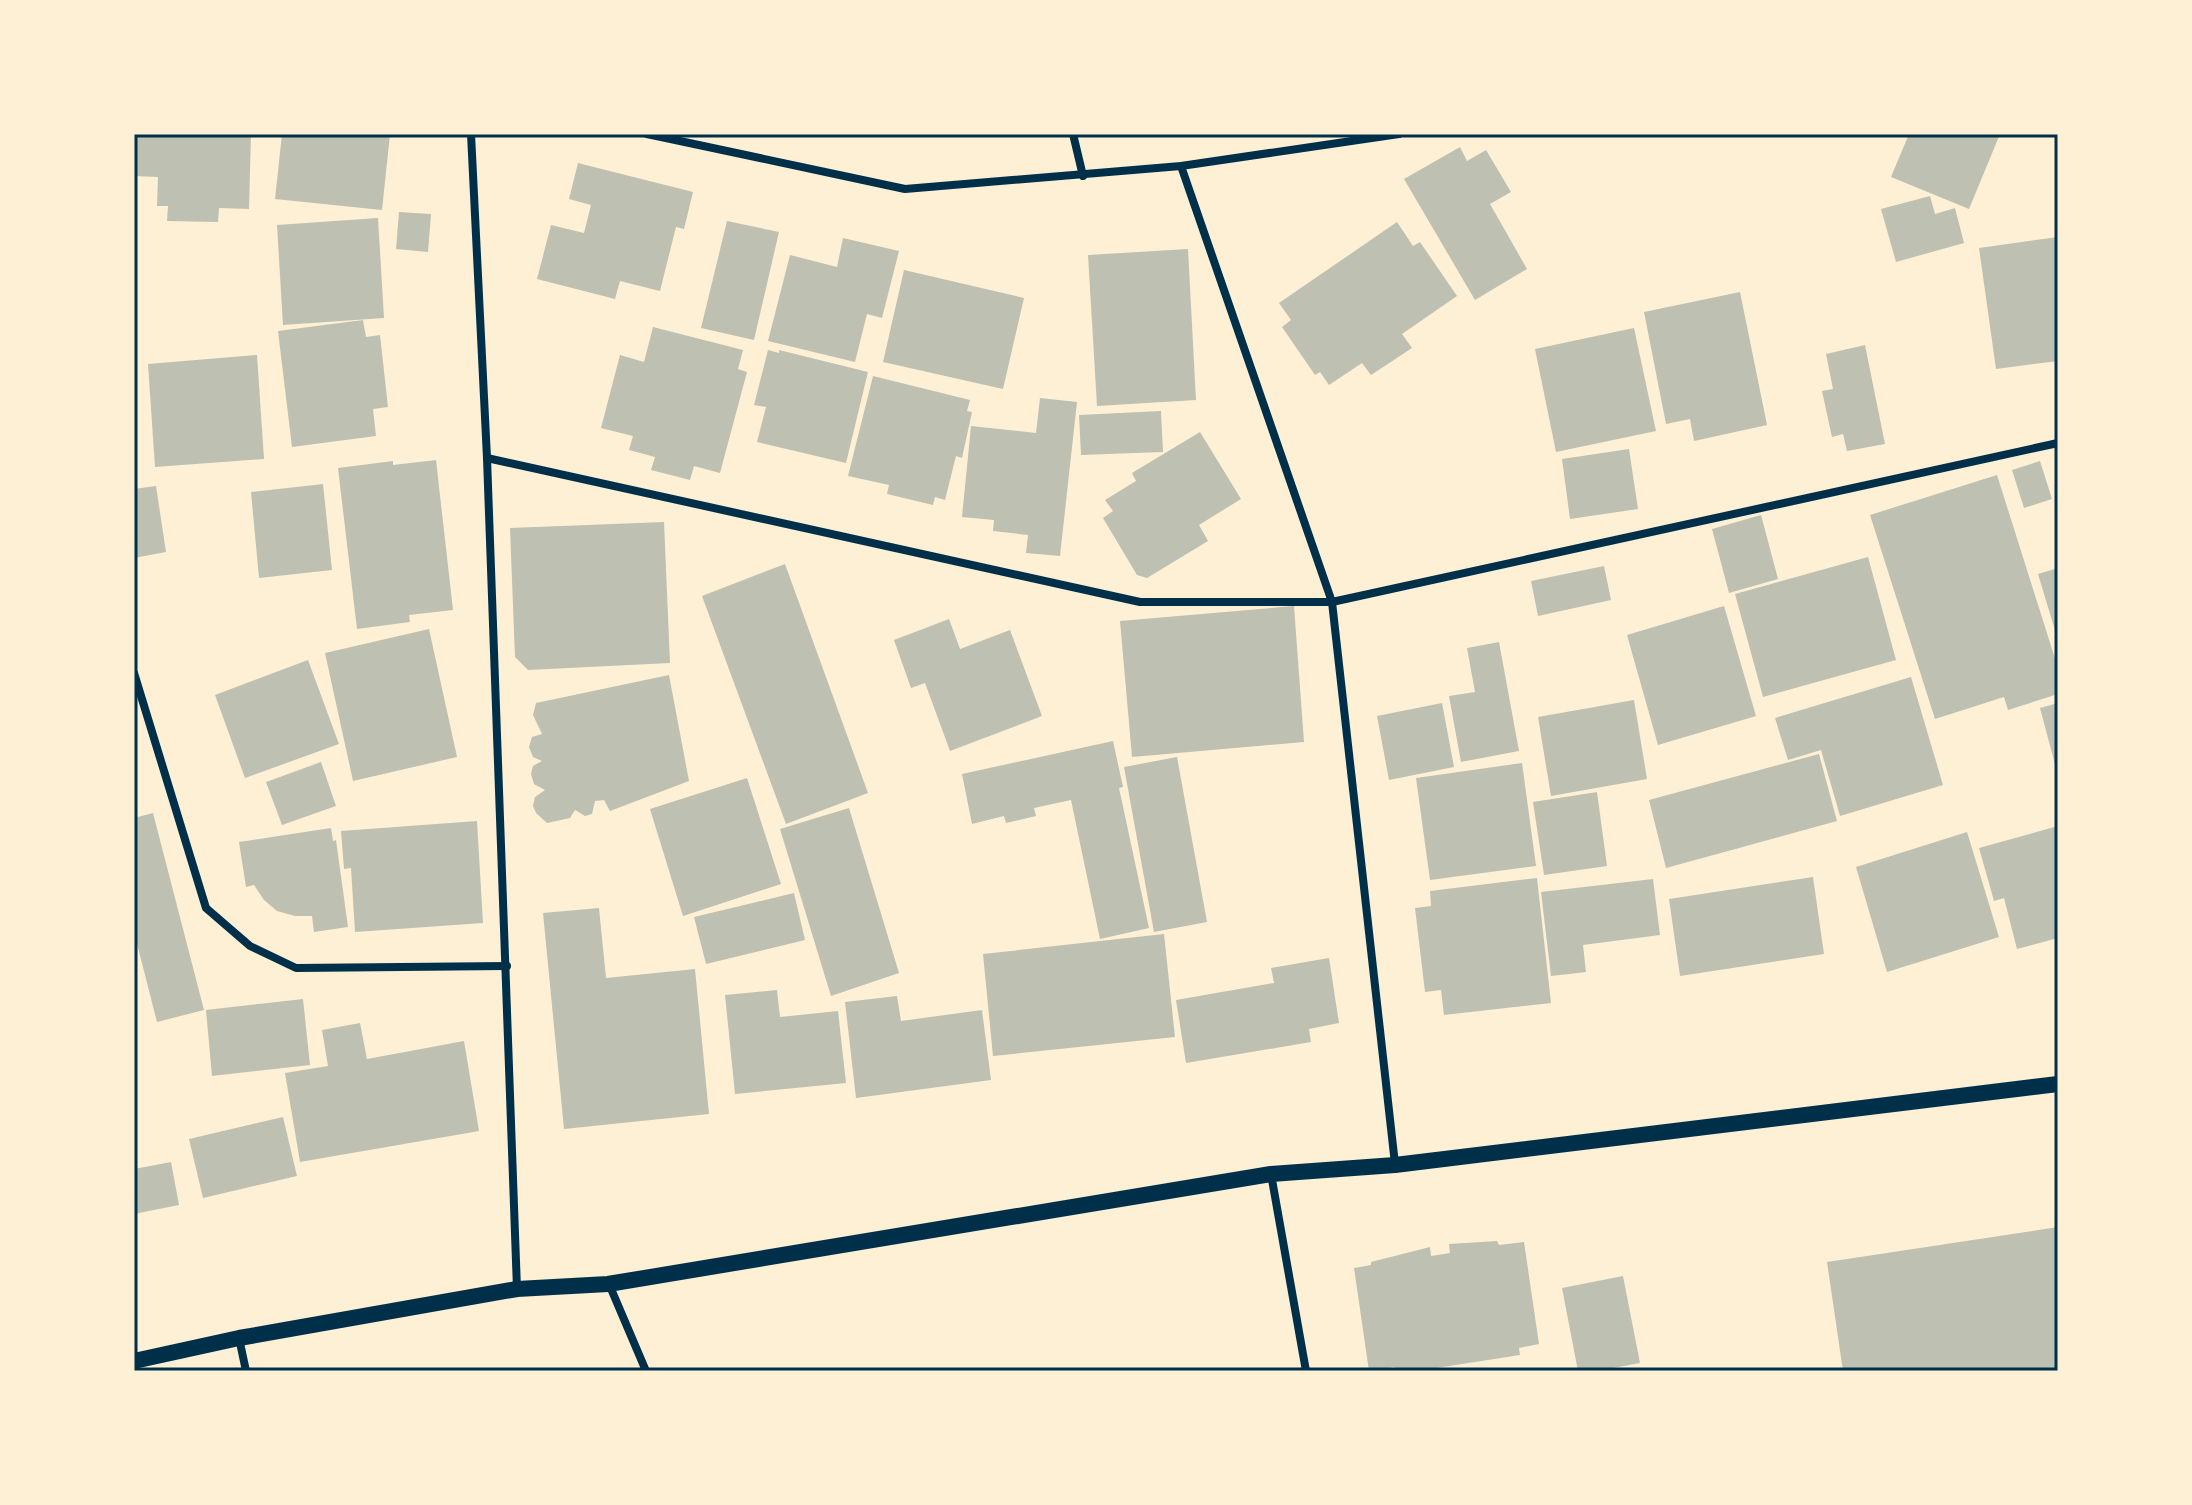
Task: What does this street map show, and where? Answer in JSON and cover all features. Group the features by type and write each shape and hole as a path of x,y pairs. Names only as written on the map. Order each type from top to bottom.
{"main road":[{"path":"134,1361 239,1338 517,1289 608,1284 1271,1174 1395,1165 2058,1084"}],"street":[{"path":"471,134 487,458 517,1289"},
{"path":"647,134 905,189 1181,166 1399,134"},
{"path":"1073,134 1083,176"},
{"path":"1181,166 1332,602 1395,1165"},
{"path":"487,458 1140,602 1332,602 2058,443"},
{"path":"134,673 206,908 250,946 296,968 507,966"},
{"path":"1271,1174 1306,1371"},
{"path":"608,1284 646,1371"},
{"path":"239,1338 246,1371"}],"building":[{"path":"135,134 251,134 249,209 219,208 218,222 167,221 168,206 157,206 158,177 134,176"},
{"path":"282,134 390,134 382,210 275,199"},
{"path":"1909,134 2000,134 1969,209 1891,177"},
{"path":"1460,147 1467,161 1486,150 1511,192 1490,204 1527,269 1475,300 1404,179"},
{"path":"578,163 693,192 684,229 676,227 660,291 620,281 615,299 537,279 551,225 584,233 591,205 569,199"},
{"path":"1930,196 1935,214 1955,208 1964,243 1896,262 1881,209"},
{"path":"399,212 431,214 428,252 396,249"},
{"path":"378,218 384,318 283,325 277,225"},
{"path":"727,221 779,232 754,340 701,328"},
{"path":"1397,222 1413,246 1420,242 1457,296 1402,334 1412,348 1371,375 1362,363 1329,385 1320,372 1315,375 1282,327 1291,320 1279,303"},
{"path":"2058,237 2058,361 1996,369 1979,248"},
{"path":"843,238 899,251 882,318 867,314 855,362 768,341 790,255 837,267"},
{"path":"1188,249 1196,400 1097,406 1088,255"},
{"path":"904,270 1024,298 1003,389 883,362"},
{"path":"1740,292 1767,425 1694,441 1690,419 1666,424 1644,312"},
{"path":"363,320 366,337 380,335 388,407 373,409 376,436 292,447 278,331"},
{"path":"653,327 743,350 738,369 747,372 720,473 694,466 690,480 651,470 655,457 629,450 633,436 601,428 620,355 644,362"},
{"path":"1634,328 1656,431 1556,452 1535,349"},
{"path":"1865,345 1885,444 1847,451 1843,434 1832,437 1822,391 1833,389 1826,354"},
{"path":"768,350 868,372 846,463 757,442 766,407 754,405"},
{"path":"257,355 264,459 155,467 148,364"},
{"path":"873,376 970,400 967,411 972,412 962,458 956,456 945,500 935,497 933,505 887,494 889,485 848,476"},
{"path":"1040,398 1077,402 1060,556 1026,553 1028,535 993,531 994,520 962,517 971,426 1036,433"},
{"path":"1161,411 1163,452 1081,455 1079,415"},
{"path":"1200,432 1241,499 1199,525 1208,541 1147,578 1137,575 1103,518 1113,511 1105,500 1136,481 1132,473"},
{"path":"1629,449 1638,509 1570,519 1562,459"},
{"path":"436,460 453,610 409,615 410,622 357,629 338,468 393,461 393,465"},
{"path":"2040,461 2052,499 2024,508 2012,470"},
{"path":"1997,475 2058,668 2058,694 2008,710 2004,697 1935,719 1870,515"},
{"path":"323,484 332,570 259,578 251,492"},
{"path":"156,486 166,552 134,558 134,489"},
{"path":"1761,515 1778,579 1729,593 1712,529"},
{"path":"664,522 670,663 528,670 515,657 510,528"},
{"path":"1868,557 1896,660 1763,697 1735,594"},
{"path":"785,564 868,793 786,824 702,596"},
{"path":"1604,566 1611,600 1538,616 1531,581"},
{"path":"2058,568 2058,637 2057,637 2038,574"},
{"path":"1294,606 1304,742 1132,757 1120,621"},
{"path":"1724,606 1756,716 1658,745 1627,635"},
{"path":"949,619 960,649 1010,630 1042,716 950,751 925,683 911,688 894,640"},
{"path":"429,629 457,757 353,781 325,653"},
{"path":"1499,642 1519,751 1461,762 1449,696 1475,692 1467,648"},
{"path":"308,660 339,744 245,778 215,695"},
{"path":"669,675 689,781 610,811 604,800 595,801 592,814 585,816 575,810 570,818 547,823 533,806 535,797 545,790 534,784 531,774 533,766 542,761 533,757 529,747 532,737 542,734 533,715 536,703"},
{"path":"1911,677 1943,785 1840,816 1821,750 1788,760 1775,718"},
{"path":"1634,700 1647,779 1551,796 1538,717"},
{"path":"1442,703 1454,767 1389,780 1377,716"},
{"path":"2058,703 2058,772 2057,772 2040,708"},
{"path":"1113,741 1123,787 1119,788 1149,928 1100,939 1071,800 1034,808 1036,816 1006,823 1004,816 972,824 962,774"},
{"path":"1819,754 1837,821 1666,868 1649,800"},
{"path":"1177,757 1207,922 1154,932 1124,767"},
{"path":"321,762 336,806 282,825 266,782"},
{"path":"1522,763 1536,866 1430,880 1416,778"},
{"path":"747,778 781,884 683,916 650,809"},
{"path":"1597,792 1607,866 1544,875 1533,802"},
{"path":"849,808 899,973 831,996 780,829"},
{"path":"153,813 204,1010 157,1022 134,932 134,818"},
{"path":"477,821 483,923 355,932 351,868 344,869 341,831"},
{"path":"2058,826 2058,938 2017,949 2004,898 1994,901 1979,848"},
{"path":"331,828 333,841 336,840 348,927 314,932 312,916 295,916 277,911 264,900 254,885 246,887 239,842"},
{"path":"1967,832 1999,937 1887,972 1856,867"},
{"path":"1813,877 1824,954 1680,976 1669,899"},
{"path":"1537,878 1551,1003 1444,1015 1441,990 1425,992 1415,908 1431,906 1430,891"},
{"path":"1653,879 1660,935 1583,945 1586,972 1551,976 1541,892"},
{"path":"794,893 805,940 706,964 694,917"},
{"path":"599,908 606,978 695,969 709,1114 564,1129 543,913"},
{"path":"1164,934 1175,1037 993,1056 983,954"},
{"path":"1329,958 1339,1023 1309,1029 1311,1042 1186,1063 1176,1000 1274,983 1271,968"},
{"path":"777,990 780,1017 838,1011 846,1083 735,1094 725,995"},
{"path":"897,996 901,1021 982,1010 991,1080 856,1098 845,1002"},
{"path":"303,999 310,1065 212,1076 206,1010"},
{"path":"360,1023 367,1059 464,1041 479,1131 300,1162 285,1073 328,1066 322,1030"},
{"path":"283,1117 297,1176 203,1198 189,1139"},
{"path":"171,1162 179,1205 134,1214 134,1169"},
{"path":"2058,1227 2058,1371 1843,1371 1827,1262"},
{"path":"1497,1241 1499,1245 1524,1242 1539,1344 1519,1348 1520,1355 1417,1371 1395,1371 1395,1367 1369,1371 1354,1268 1430,1247 1431,1256 1450,1253 1449,1244"},
{"path":"1623,1276 1640,1363 1597,1371 1578,1371 1562,1288"}]}
